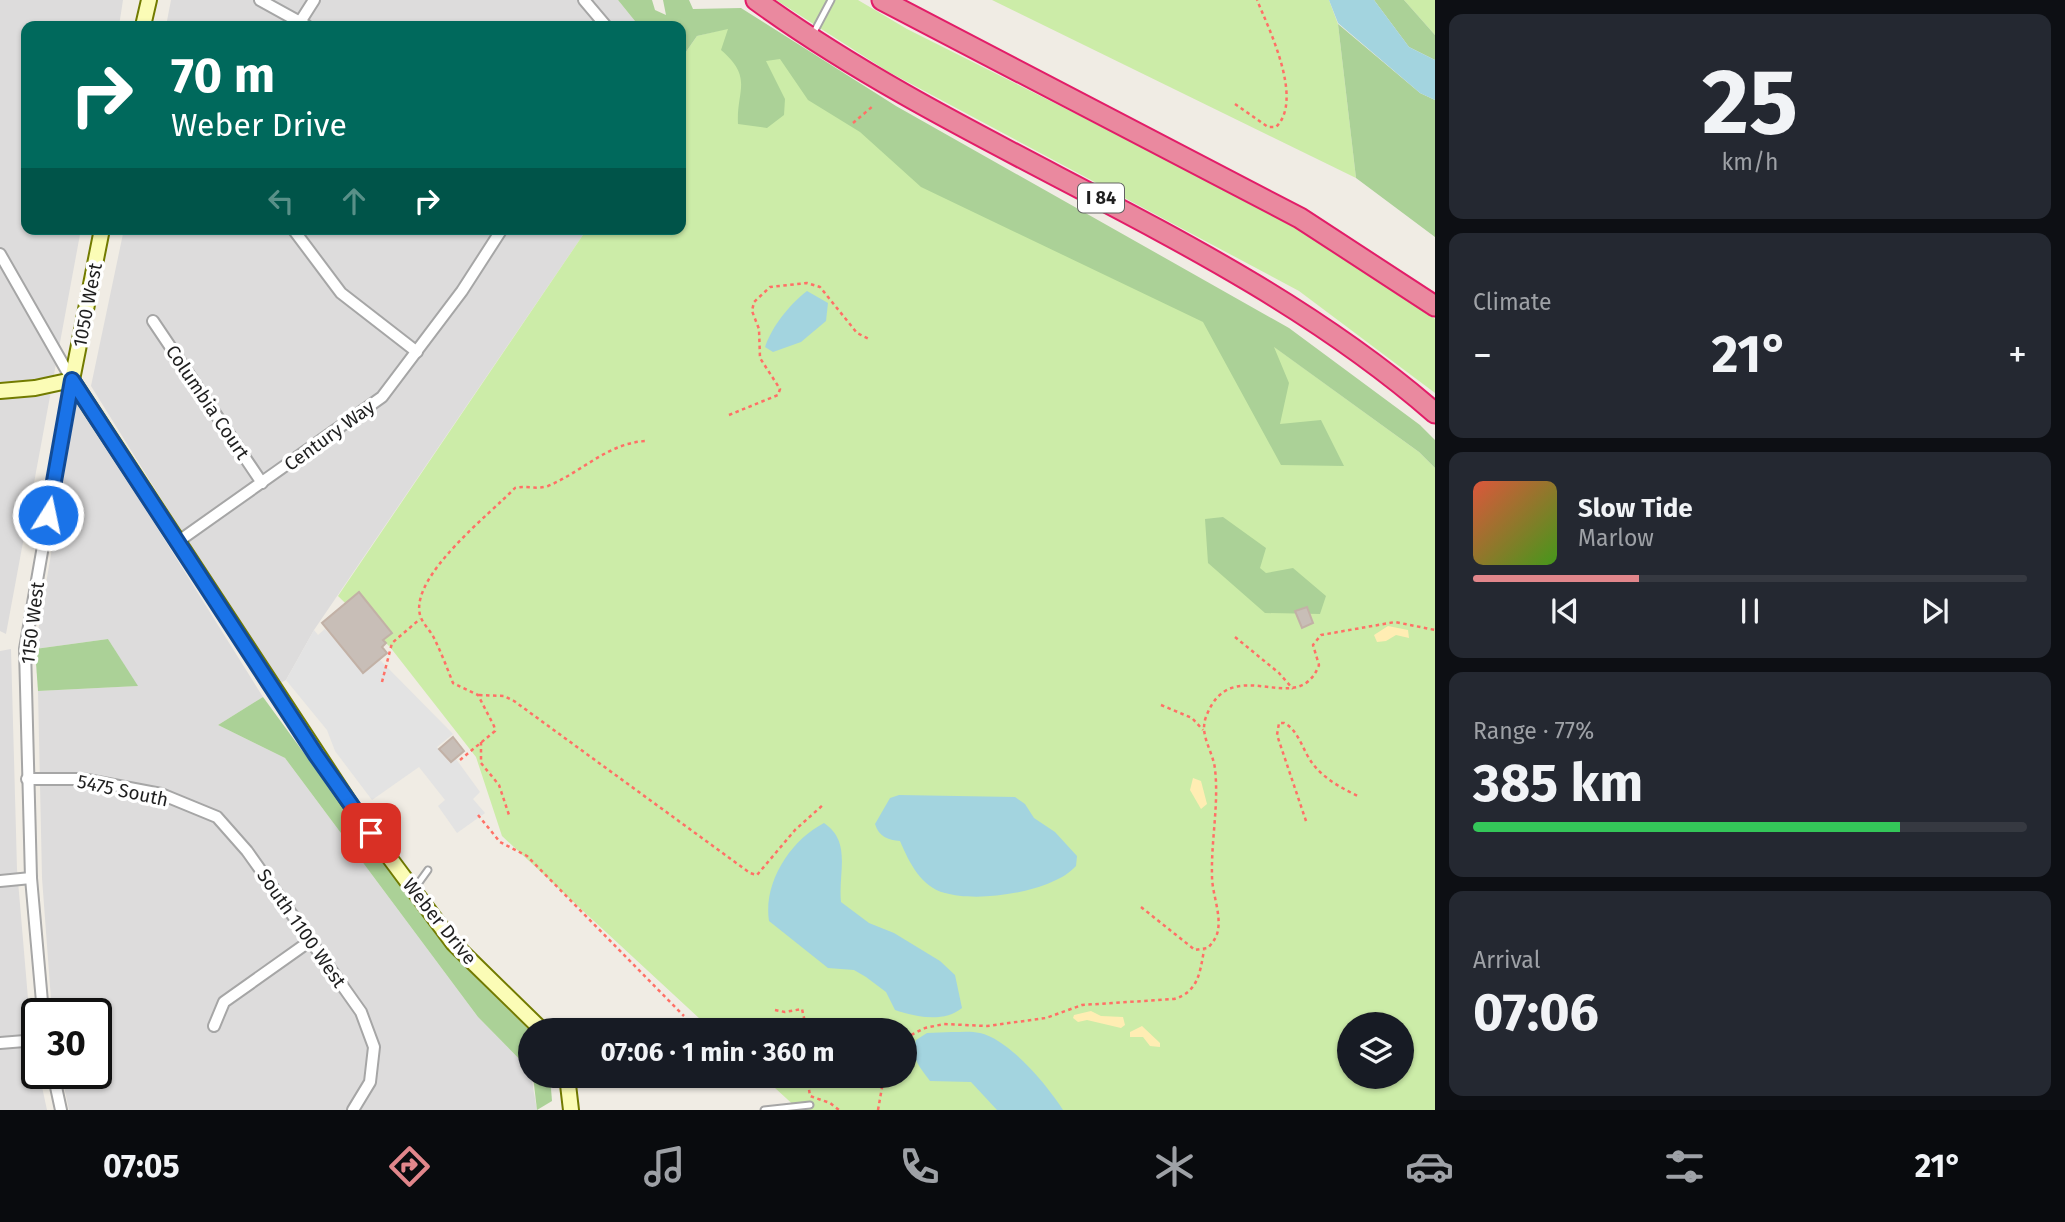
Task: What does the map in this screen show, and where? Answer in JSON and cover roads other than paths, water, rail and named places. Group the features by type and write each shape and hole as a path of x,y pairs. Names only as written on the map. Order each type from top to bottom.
{"highway":[{"name":"I 84","path":"756,0 886,85 1172,236 1284,303 1363,356 1435,413"},
{"path":"882,0 1300,218 1435,306"}],"street":[{"path":"144,21 149,0"},
{"path":"260,0 298,21"},
{"path":"305,21 314,0"},
{"path":"584,0 602,21"},
{"name":"1050 West","path":"72,380 101,235"},
{"path":"297,235 341,293 417,352"},
{"name":"Century Way","path":"176,543 371,408 417,352 498,235"},
{"path":"0,254 72,380 35,388 0,391"},
{"name":"Columbia Court","path":"153,321 262,483"},
{"name":"Weber Drive","path":"72,380 316,755 415,887 453,943 529,1018"},
{"name":"1150 West","path":"42,998 31,878 25,649 72,380"},
{"name":"5475 South","path":"27,779 82,779 161,794 217,817"},
{"name":"South 1100 West","path":"217,817 247,851 361,1012 374,1047 370,1082 353,1110"},
{"path":"0,881 31,878"},
{"path":"214,1026 224,1002 310,941"},
{"path":"0,1043 21,1041"},
{"path":"568,1088 571,1110"},
{"path":"56,1089 61,1110"}],"lane":[{"path":"811,38 831,0"},
{"path":"415,887 428,870"},
{"path":"764,1110 810,1105"}],"water":[{"path":"1329,0 1374,0 1409,47 1435,60 1435,100 1420,93 1338,23"},
{"path":"807,291 828,303 826,321 801,342 773,352 765,347 782,316"},
{"path":"899,795 1015,797 1025,804 1034,818 1055,832 1077,856 1076,866 1051,883 1015,893 977,897 959,896 937,890 917,873 900,841 884,837 875,824 890,798"},
{"path":"824,823 833,831 841,848 841,902 869,923 894,933 940,961 955,975 962,1008 947,1016 938,1017 912,1015 895,1010 886,992 866,977 854,970 828,968 769,921 770,892 782,864 801,840"},
{"path":"970,1032 992,1037 1038,1076 1063,1110 997,1110 971,1082 930,1081 917,1061 917,1039 927,1033"}]}
